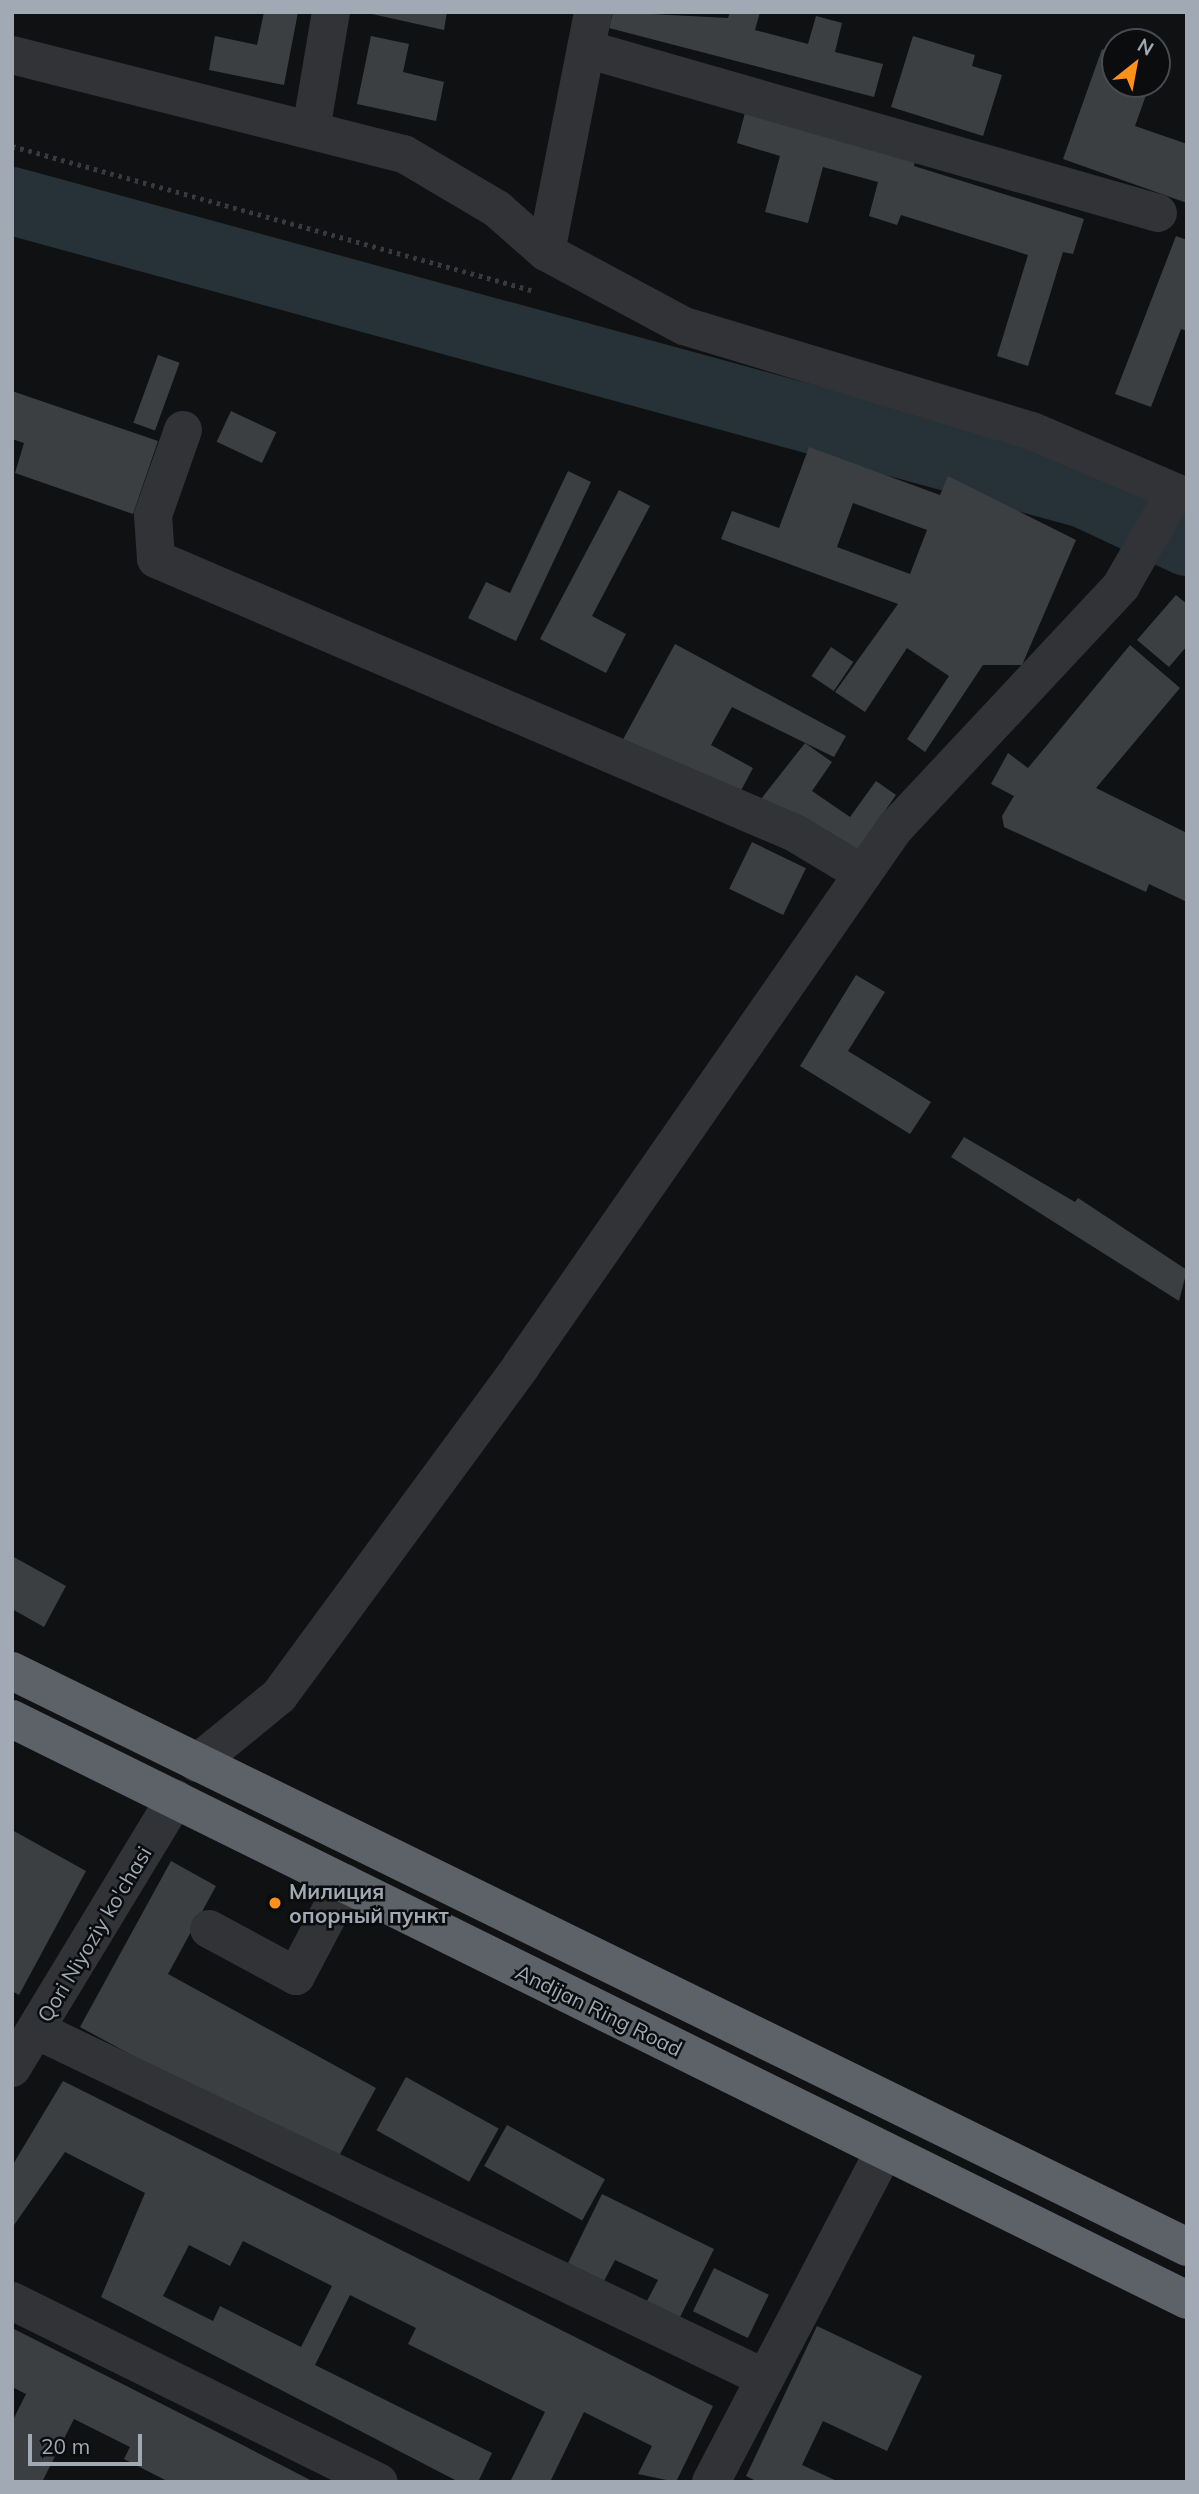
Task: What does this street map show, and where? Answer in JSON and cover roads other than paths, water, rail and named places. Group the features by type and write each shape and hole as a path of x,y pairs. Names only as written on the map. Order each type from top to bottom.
{"highway":[{"path":"12,1671 1187,2248"},
{"name":"Andijan Ring Road","path":"12,1719 1187,2300"}],"street":[{"path":"311,130 331,12"},
{"path":"546,252 589,31 1158,214"},
{"path":"12,55 404,154 496,209 546,252 684,326 1032,431 1178,495 1121,586 894,829 521,1366 278,1696 197,1763"},
{"path":"183,430 153,515 156,559 795,833 863,874"},
{"name":"Qori Niyoziy ko'chasi","path":"12,2068 175,1800"},
{"path":"209,1929 296,1976 345,1883"},
{"path":"36,2030 763,2376"},
{"path":"711,2482 763,2376 884,2151"},
{"path":"12,2301 379,2482"}],"waterway":[{"path":"12,201 1084,494 1187,542"}],"place":[{"name":"Милиция опорный пункт","path":"275,1903"}]}
